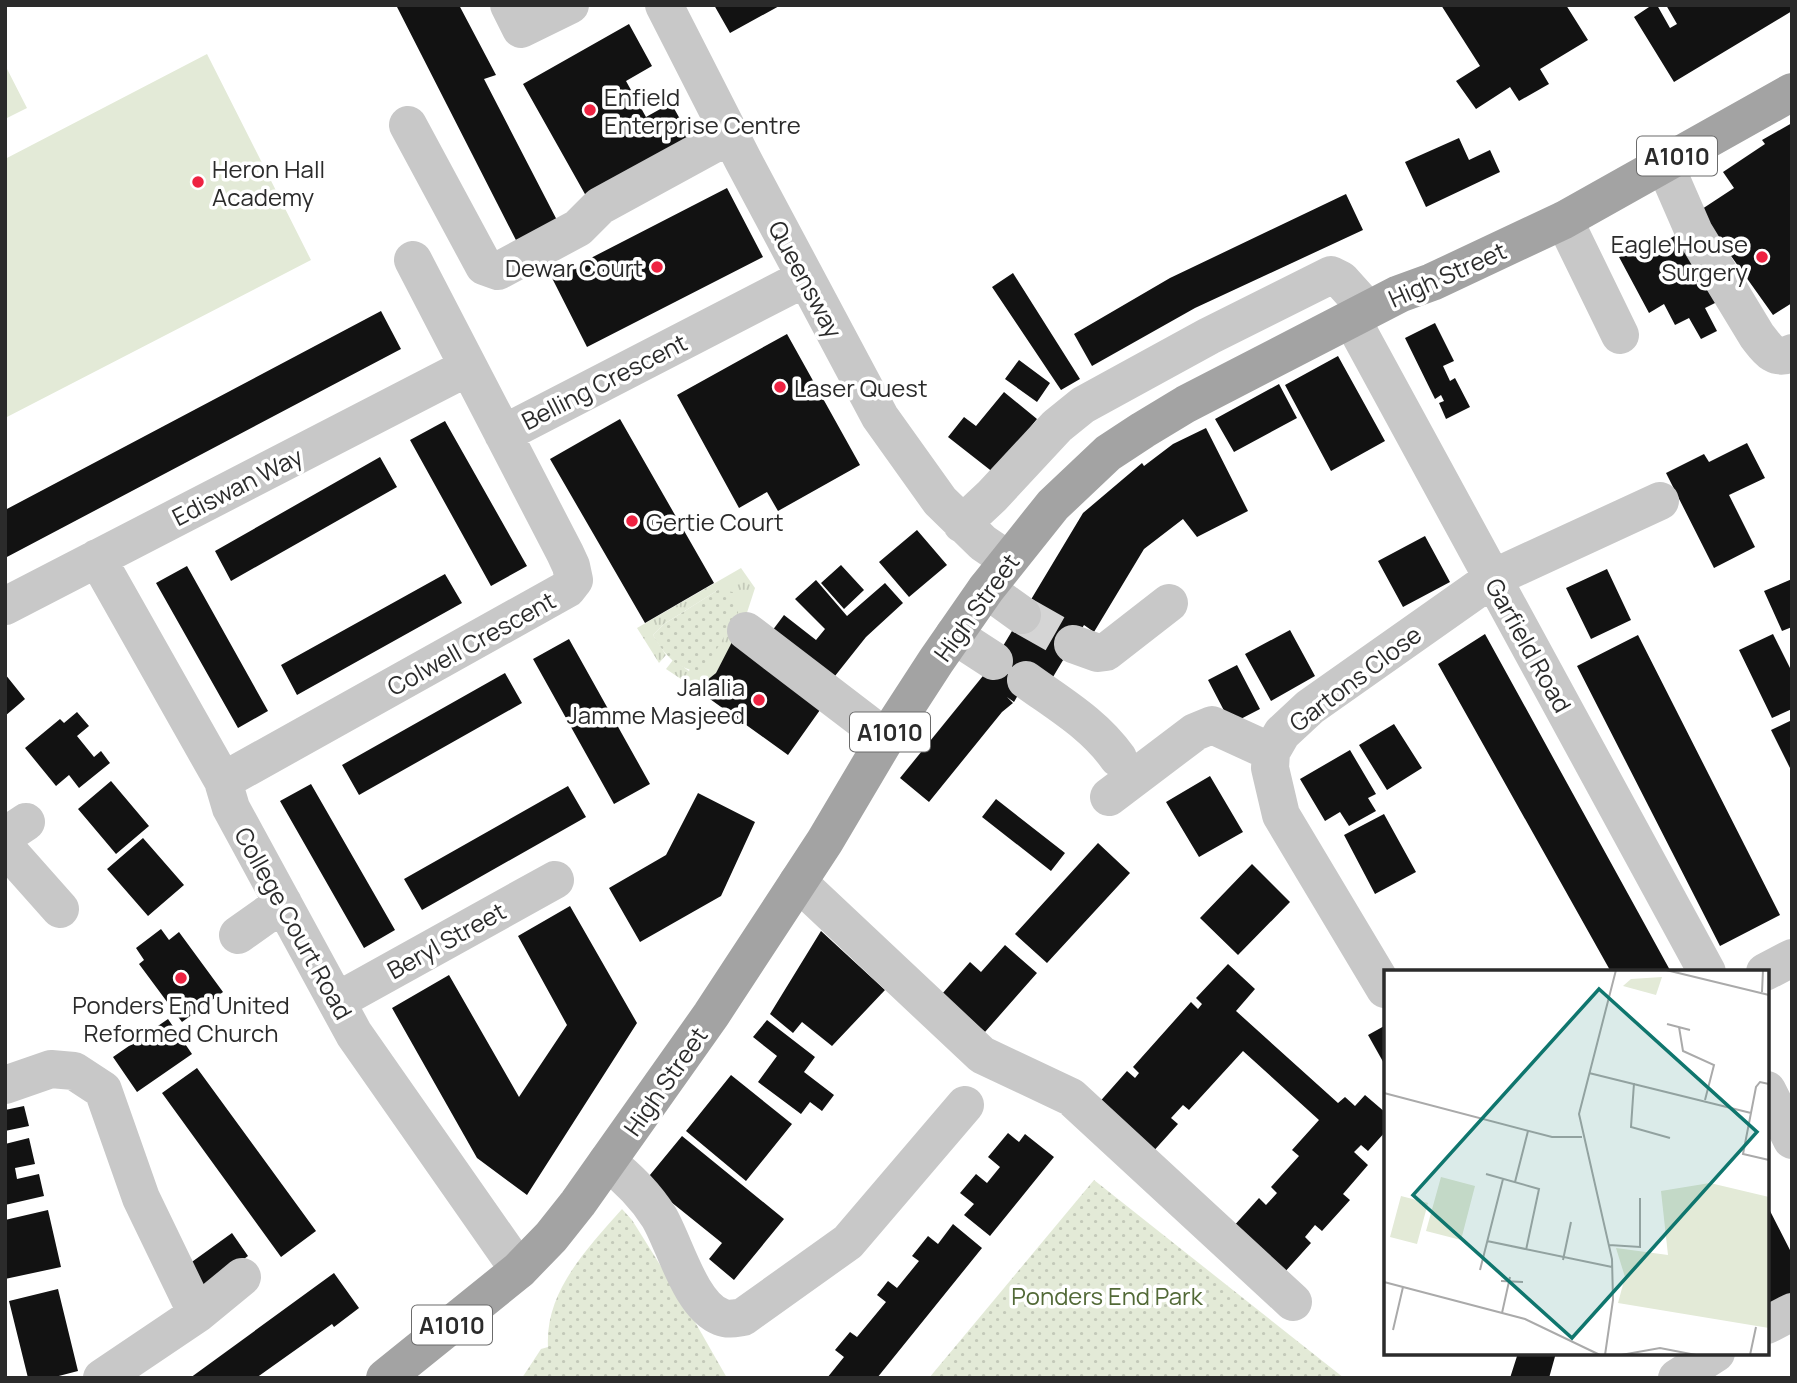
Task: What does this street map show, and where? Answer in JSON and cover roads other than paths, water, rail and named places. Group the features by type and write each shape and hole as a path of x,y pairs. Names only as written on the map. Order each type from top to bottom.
{"main road":[{"name":"High Street","path":"385,1378 519,1270 551,1237 704,1026 954,635 1053,505 1080,477 1115,448 1186,404 1399,294 1564,220 1791,93"}],"street":[{"path":"509,5 521,29 570,5"},
{"name":"Queensway","path":"664,5 880,417 940,501 962,524 1022,615"},
{"path":"408,125 484,266 499,271 578,228 600,206 730,135"},
{"path":"1664,163 1694,232 1757,336 1769,352 1779,356 1792,353"},
{"path":"1564,220 1620,335"},
{"name":"Belling Crescent","path":"414,260 503,434 805,278"},
{"name":"Garfield Road","path":"1083,405 1209,336 1331,275 1341,280 1493,578 1706,970"},
{"name":"Ediswan Way","path":"5,606 468,367"},
{"path":"962,524 992,496 1056,426 1083,405 1115,448"},
{"name":"Colwell Crescent","path":"223,781 570,585 574,580 571,566 503,434"},
{"name":"Gartons Close","path":"1384,987 1281,815 1270,768 1271,752 1282,733 1310,707 1493,578 1660,501"},
{"name":"College Court Road","path":"97,558 223,781 232,808 354,1034 519,1270"},
{"path":"1073,644 1098,653 1106,653 1169,603"},
{"path":"746,631 886,738"},
{"path":"954,635 994,661"},
{"path":"1026,680 1085,722 1105,740 1118,758"},
{"path":"1109,797 1195,732 1212,725 1271,752"},
{"path":"12,835 60,909"},
{"name":"Beryl Street","path":"337,1000 555,880"},
{"path":"798,882 982,1055 1071,1097 1293,1303"},
{"path":"238,935 283,903"},
{"path":"1769,970 1792,958"},
{"path":"5,1085 51,1069 74,1071 103,1090 141,1198 197,1314"},
{"path":"1769,1094 1792,1140"},
{"path":"607,1162 631,1180 654,1210 668,1233 673,1251 685,1274 707,1307 721,1317 731,1319 743,1317 848,1242 965,1105"},
{"path":"102,1378 197,1314 242,1278"},
{"path":"1769,1324 1792,1312"},
{"path":"1677,1378 1714,1355"}],"tunnel":[{"path":"1022,615 1073,644"}],"place":[{"name":"Enfield Enterprise Centre","path":"590,110"},
{"name":"Heron Hall Academy","path":"198,182"},
{"name":"Eagle House Surgery","path":"1762,257"},
{"name":"Dewar Court","path":"657,267"},
{"name":"Laser Quest","path":"780,387"},
{"name":"Gertie Court","path":"632,521"},
{"name":"Jalalia Jamme Masjeed","path":"759,700"},
{"name":"Ponders End United Reformed Church","path":"181,978"}],"park label":[{"name":"Ponders End Park","path":"1107,1295"}]}
